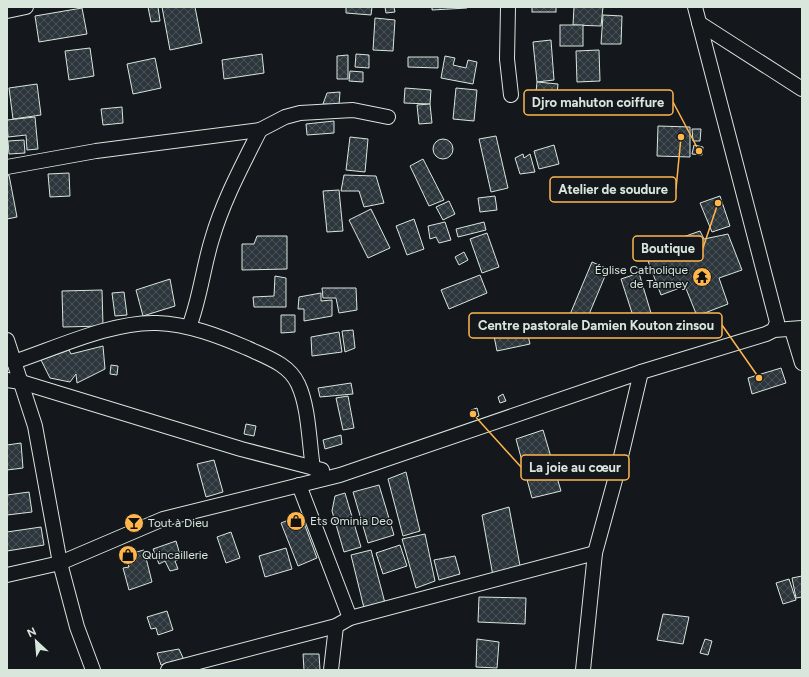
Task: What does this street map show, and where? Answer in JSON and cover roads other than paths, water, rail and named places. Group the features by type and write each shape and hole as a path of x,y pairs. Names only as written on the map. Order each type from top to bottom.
{"street":[{"path":"7,11 26,7"},
{"path":"508,7 507,59 511,95"},
{"path":"695,7 777,322 774,330"},
{"path":"698,23 802,89"},
{"path":"7,167 96,151 260,130 285,117 300,113 353,110 388,117"},
{"path":"189,327 196,304 204,266 221,210 260,130"},
{"path":"14,362 121,327 156,323 189,327 253,351 281,364 291,373 298,384 304,401 313,468"},
{"path":"7,575 60,563 163,519 340,475 641,372 766,334 774,330 797,329 802,363"},
{"path":"7,340 14,362 14,381 35,426 60,563 77,627 93,670"},
{"path":"583,670 595,553 618,469 641,372"},
{"path":"14,381 241,449 340,475"},
{"path":"299,485 350,618"},
{"path":"168,670 336,626 350,618 595,553"},
{"path":"331,670 336,626"}],"place":[{"name":"Atelier de soudure","path":"681,137"},
{"name":"Djro mahuton coiffure","path":"699,151"},
{"name":"Boutique","path":"718,203"},
{"name":"Église Catholique de Tanmey","path":"702,277"},
{"name":"Centre pastorale Damien Kouton zinsou","path":"759,378"},
{"name":"La joie au cœur","path":"473,414"},
{"name":"Ets Ominia Deo","path":"296,521"},
{"name":"Tout à Dieu","path":"134,523"},
{"name":"Quincaillerie","path":"128,555"}]}
